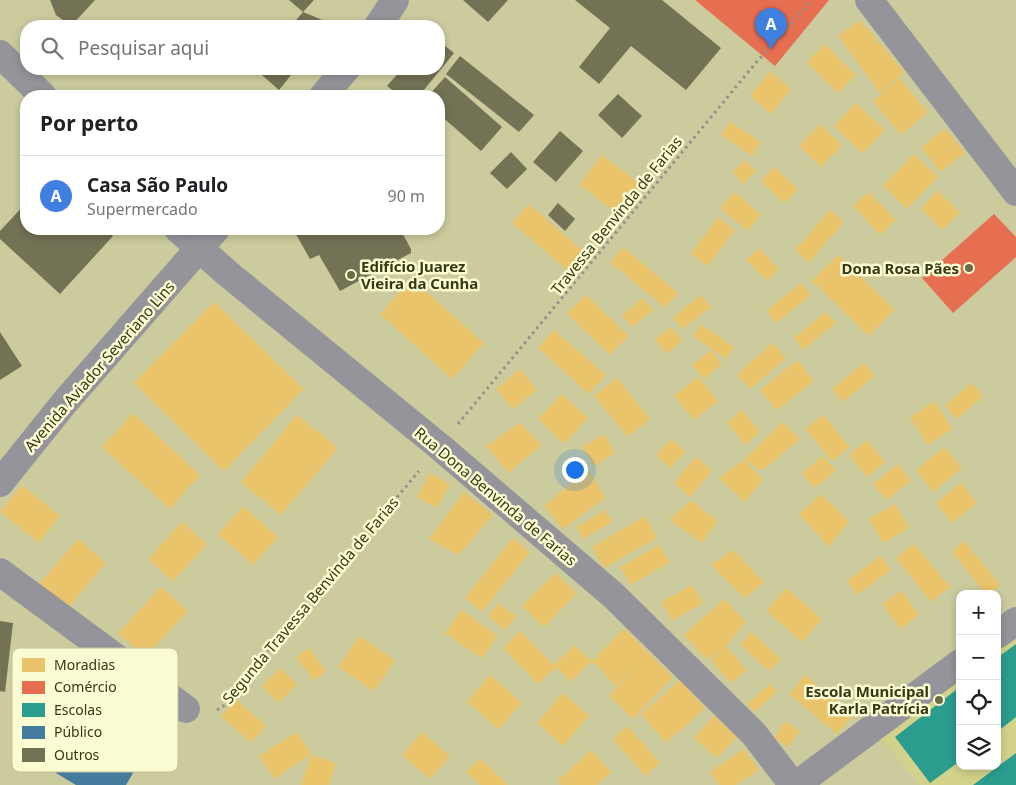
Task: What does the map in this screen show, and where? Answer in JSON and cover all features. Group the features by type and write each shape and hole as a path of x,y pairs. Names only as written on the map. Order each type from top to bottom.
{"street":[{"path":"382,20 395,0"},
{"path":"869,0 1016,192"},
{"path":"0,54 20,74"},
{"path":"22,75 37,90"},
{"path":"329,90 341,75"},
{"name":"Rua Dona Benvinda de Farias","path":"184,235 199,250 440,447 614,596 754,734 794,785"},
{"name":"Avenida Aviador Severiano Lins","path":"0,482 65,402 211,235"},
{"path":"0,572 103,648"},
{"path":"1001,632 1016,621"},
{"path":"794,785 956,666"},
{"path":"178,703 186,709"}],"path":[{"name":"Travessa Benvinda de Farias","path":"440,447 754,65 812,0"},
{"name":"Segunda Travessa Benvinda de Farias","path":"186,709 195,715 204,717 227,704 279,638 440,447"}],"shaded area":[{"name":"Escola Municipal Karla Patrícia","path":"1016,626 1016,785 920,785 876,732 956,671 956,770 1001,770 1001,637"}],"building: Moradias":[{"path":"860,20 904,72 880,93 838,36"},
{"path":"825,44 856,75 838,93 807,62"},
{"path":"770,71 791,89 771,114 750,96"},
{"path":"899,78 928,112 901,135 873,101"},
{"path":"856,103 885,130 862,153 834,126"},
{"path":"730,122 761,142 752,156 721,135"},
{"path":"820,124 842,145 821,167 799,146"},
{"path":"945,129 965,153 940,172 921,147"},
{"path":"914,154 938,177 907,209 883,186"},
{"path":"602,155 642,185 619,214 579,185"},
{"path":"745,160 756,171 743,184 733,172"},
{"path":"774,167 798,189 784,203 761,181"},
{"path":"938,191 960,213 942,230 921,208"},
{"path":"734,192 761,214 748,231 720,208"},
{"path":"869,192 896,220 880,235 853,206"},
{"path":"529,204 583,251 567,270 512,223"},
{"path":"830,210 844,222 809,263 795,250"},
{"path":"718,217 735,230 708,266 691,254"},
{"path":"623,247 678,293 665,308 610,262"},
{"path":"759,248 779,269 767,281 746,260"},
{"path":"838,255 895,310 869,336 812,281"},
{"path":"412,279 484,343 452,379 380,314"},
{"path":"801,283 811,295 776,323 766,311"},
{"path":"586,295 629,336 610,355 567,314"},
{"path":"701,295 711,307 682,329 673,318"},
{"path":"643,298 653,310 632,327 622,315"},
{"path":"214,302 304,389 224,471 134,383"},
{"path":"826,312 836,323 803,350 794,338"},
{"path":"701,324 734,347 726,359 693,336"},
{"path":"671,327 682,341 667,354 655,340"},
{"path":"554,330 606,375 589,394 538,348"},
{"path":"772,343 786,358 750,389 737,375"},
{"path":"711,350 722,364 704,379 692,365"},
{"path":"797,360 814,381 777,410 760,390"},
{"path":"864,363 875,376 843,402 832,389"},
{"path":"520,369 537,390 513,409 496,389"},
{"path":"698,377 718,401 694,420 674,396"},
{"path":"617,378 650,419 628,437 594,396"},
{"path":"972,383 983,397 956,419 945,405"},
{"path":"562,394 588,418 564,444 538,419"},
{"path":"935,401 952,429 928,445 910,417"},
{"path":"742,410 760,432 745,445 727,422"},
{"path":"133,413 200,475 170,509 102,447"},
{"path":"297,415 338,448 281,515 241,482"},
{"path":"823,415 850,447 832,461 805,429"},
{"path":"782,422 800,439 762,471 744,460"},
{"path":"520,423 542,445 508,473 486,446"},
{"path":"604,434 615,453 594,466 582,447"},
{"path":"671,439 686,452 670,468 656,455"},
{"path":"867,440 885,462 867,477 849,455"},
{"path":"944,447 962,468 933,492 916,470"},
{"path":"823,456 836,471 814,488 802,473"},
{"path":"696,457 712,471 690,497 674,483"},
{"path":"744,460 763,480 744,502 719,478"},
{"path":"898,464 911,481 886,500 873,484"},
{"path":"588,469 605,498 563,529 544,506"},
{"path":"430,473 450,484 437,508 417,497"},
{"path":"961,483 977,503 952,523 936,503"},
{"path":"22,485 60,516 39,543 0,512"},
{"path":"464,492 493,515 459,555 429,539"},
{"path":"821,494 849,522 829,547 799,514"},
{"path":"691,500 717,521 702,543 669,520"},
{"path":"895,504 909,528 883,543 869,519"},
{"path":"243,506 278,537 253,565 218,534"},
{"path":"605,510 612,522 583,539 576,527"},
{"path":"645,516 657,538 604,568 592,547"},
{"path":"182,522 207,544 173,582 148,559"},
{"path":"513,538 530,552 482,612 465,598"},
{"path":"78,539 106,563 67,609 39,584"},
{"path":"964,541 1000,585 994,590 983,590 952,552"},
{"path":"914,544 950,587 931,602 896,558"},
{"path":"659,545 670,562 631,585 620,567"},
{"path":"733,550 764,582 745,598 711,565"},
{"path":"880,556 891,570 857,595 847,581"},
{"path":"555,573 577,593 544,627 522,606"},
{"path":"692,585 703,603 672,621 661,602"},
{"path":"161,587 188,611 153,648 135,648 118,633"},
{"path":"786,588 822,619 802,642 766,611"},
{"path":"901,591 919,615 900,629 882,604"},
{"path":"724,599 746,622 726,646 747,670 731,683 710,659 725,647 706,659 684,635"},
{"path":"498,603 516,616 505,630 488,616"},
{"path":"461,610 498,636 482,658 445,633"},
{"path":"624,629 673,677 633,719 609,696 637,666 616,686 592,661"},
{"path":"520,631 554,665 574,645 592,661 571,682 556,667 538,684 503,648"},
{"path":"751,632 781,659 769,671 740,645"},
{"path":"359,636 395,660 374,691 338,667"},
{"path":"309,648 326,671 314,681 296,657"},
{"path":"281,668 297,685 278,703 262,686"},
{"path":"490,675 522,703 499,729 467,702"},
{"path":"805,675 853,715 837,734 789,694"},
{"path":"680,680 705,709 666,743 641,714"},
{"path":"770,684 777,691 755,712 747,704"},
{"path":"563,693 589,716 563,746 537,723"},
{"path":"236,699 266,726 251,743 221,716"},
{"path":"714,716 737,737 717,758 694,738"},
{"path":"785,721 800,731 788,747 774,738"},
{"path":"628,726 660,763 645,776 613,739"},
{"path":"297,732 311,754 274,779 259,756"},
{"path":"422,732 450,756 430,779 402,755"},
{"path":"744,749 759,770 736,785 719,785 710,772"},
{"path":"591,750 611,772 597,785 561,785 557,781"},
{"path":"311,754 336,764 329,785 301,785"},
{"path":"480,758 508,785 480,785 466,772"}],"building: Comércio":[{"path":"695,0 829,0 775,66"},
{"name":"Dona Rosa Pães","path":"994,214 1016,237 1016,257 953,313 922,278"}],"building: Escolas":[{"path":"1016,644 1016,717 1001,729 1001,680 1001,655"},
{"path":"956,690 956,764 930,783 895,737"},
{"path":"1016,753 1016,785 973,785 993,770 1001,770 1001,764"}],"building: Público":[{"path":"134,772 126,785 76,785 56,773"}],"building: Outros":[{"path":"50,0 95,0 77,20 63,20 56,15"},
{"path":"289,0 314,0 303,12"},
{"path":"463,0 508,0 488,22"},
{"path":"575,0 662,0 721,48 686,90 631,46 599,84 579,67 610,28"},
{"path":"303,12 322,20 296,20"},
{"path":"445,46 454,53 445,64"},
{"path":"460,56 534,115 519,132 446,74"},
{"path":"262,75 291,75 279,90"},
{"path":"397,75 436,75 424,90 392,90 387,86"},
{"path":"445,77 502,127 481,151 445,119 445,90 433,90"},
{"path":"618,94 642,116 622,138 598,115"},
{"path":"560,131 583,151 556,182 533,162"},
{"path":"511,152 527,169 507,189 490,173"},
{"path":"558,203 575,219 565,231 548,215"},
{"path":"20,209 20,235 113,236 60,294 0,239 0,231"},
{"name":"Edifício Juarez Vieira da Cunha","path":"296,235 403,235 411,249 411,253 340,291 319,255 310,259"},
{"path":"0,332 22,366 0,380"},
{"path":"0,621 13,623 5,692 0,691"}],"place":[{"name":"Casa São Paulo","path":"771,49"},
{"name":"Dona Rosa Pães","path":"969,268"},
{"name":"Edifício Juarez Vieira da Cunha","path":"351,275"},
{"name":"Escola Municipal Karla Patrícia","path":"939,700"}]}
